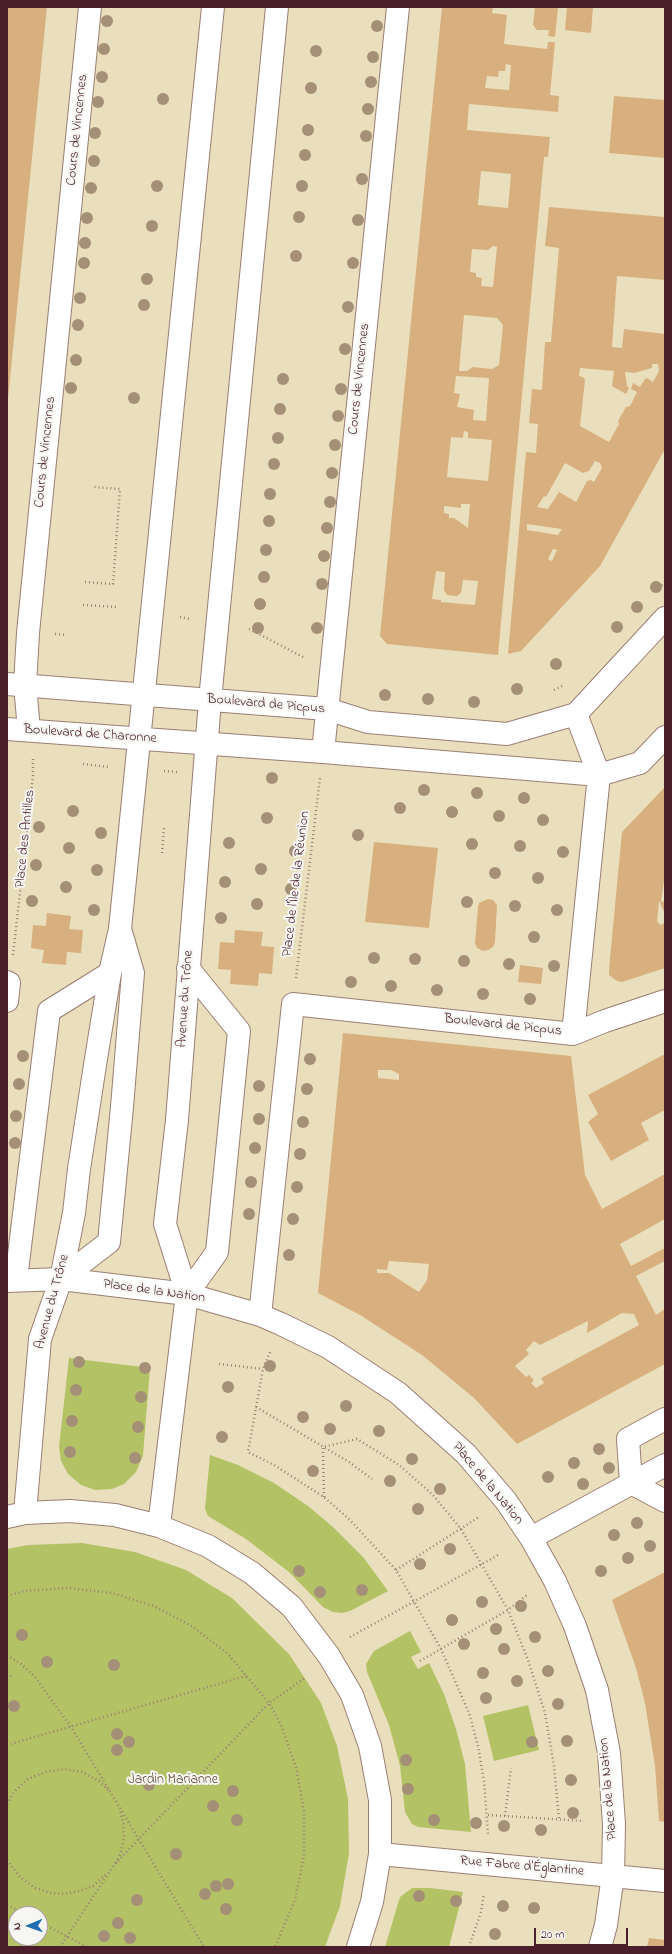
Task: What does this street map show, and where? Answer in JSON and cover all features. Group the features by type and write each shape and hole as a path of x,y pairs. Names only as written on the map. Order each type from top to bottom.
{"main road":[{"name":"Cours de Vincennes","path":"30,730 16,685 28,633 90,7"},
{"path":"16,685 144,694 213,7"},
{"path":"210,700 277,7"},
{"name":"Cours de Vincennes","path":"322,761 398,7"},
{"path":"576,714 665,618"},
{"name":"Boulevard de Picpus","path":"144,694 327,709 368,722 507,734 576,714 599,775 573,1034 293,1004"},
{"name":"Avenue du Trône","path":"16,1515 40,1339 61,1279 74,1213 79,1169 110,973 120,929 144,694"},
{"name":"Avenue du Trône","path":"160,1526 187,1294 165,1224 177,1120 210,700"},
{"name":"Boulevard de Charonne","path":"7,729 206,743"},
{"path":"206,743 322,761 599,775 640,763 665,737"},
{"path":"61,1279 109,1242 133,974 120,929"},
{"name":"Avenue du Trône","path":"187,1294 217,1252 239,1031 188,968"},
{"path":"12,1280 49,1011 110,973"},
{"path":"573,1034 605,1021 665,1001"},
{"path":"260,1315 293,1004"},
{"name":"Place de la Nation","path":"12,1280 61,1279 187,1294 260,1315 328,1348 398,1393 466,1454 506,1501 531,1538 555,1581 575,1626 597,1690 609,1753 614,1824 612,1875 606,1924 600,1947"},
{"path":"631,1483 628,1439 665,1419"},
{"path":"531,1538 665,1465"},
{"path":"631,1483 665,1501"},
{"path":"16,1515 70,1511 115,1515 160,1526 208,1546 252,1573 292,1607 329,1656 352,1695 370,1746 380,1800 380,1854 372,1902 358,1947"},
{"name":"Rue Fabre d'Églantine","path":"380,1854 665,1881"}],"path":[{"path":"85,582 112,584 120,489 94,487"},
{"path":"654,593 665,582"},
{"path":"83,605 118,607"},
{"path":"174,616 191,620"},
{"path":"249,629 312,662"},
{"path":"547,693 566,684"},
{"name":"Place de l'Île de la Réunion","path":"293,1004 322,761"},
{"name":"Place des Antilles","path":"8,989 34,764"},
{"path":"162,853 164,828"},
{"path":"270,1352 262,1369 248,1452 274,1465 324,1497 350,1520 396,1570 441,1649 469,1713 478,1746 488,1815 488,1834"},
{"path":"219,1364 262,1369"},
{"path":"256,1407 323,1447 372,1479"},
{"path":"323,1447 357,1439 399,1465 433,1495 461,1529 483,1564 508,1610 528,1660 545,1713 554,1766 560,1819"},
{"path":"323,1447 324,1497"},
{"path":"396,1570 479,1518"},
{"path":"349,1638 500,1554"},
{"path":"7,1596 24,1591 68,1588 112,1593 154,1606 193,1627 228,1654 269,1703 281,1725 296,1767 304,1812 304,1856 295,1900 275,1947"},
{"path":"420,1661 508,1610 527,1595"},
{"path":"7,1655 21,1664 35,1677 71,1727 204,1947"},
{"path":"7,1678 11,1676"},
{"path":"7,1745 246,1676"},
{"path":"7,1860 20,1877 36,1888 50,1893 64,1894 93,1886 104,1877 269,1703 305,1678"},
{"path":"505,1816 511,1768"},
{"path":"7,1804 14,1792 28,1779 45,1772 64,1769 82,1772 99,1781 112,1795 119,1808 124,1830 121,1852 60,1947"},
{"path":"488,1815 584,1821"},
{"path":"469,1947 481,1912 484,1894"},
{"path":"48,1926 87,1947"}],"green space":[{"path":"69,1358 150,1368 143,1456 136,1472 124,1484 112,1489 95,1490 81,1485 68,1474 61,1461 59,1447"},
{"path":"210,1455 238,1465 274,1483 308,1506 333,1527 363,1557 388,1591 350,1611 342,1613 333,1612 323,1607 289,1572 246,1539 208,1516 205,1509"},
{"name":"Jardin Marianne","path":"82,1543 135,1552 186,1570 232,1598 289,1654 321,1703 337,1746 348,1799 349,1853 340,1906 325,1947 7,1947 7,1549 28,1545"},
{"path":"410,1631 421,1652 411,1657 418,1669 429,1663 444,1694 456,1729 465,1764 471,1832 418,1827 412,1824 405,1812 400,1766 389,1725 367,1672 366,1664 374,1651"},
{"path":"528,1705 539,1750 494,1761 483,1716"},
{"path":"412,1888 430,1888 463,1892 449,1947 385,1947 400,1897"}],"building":[{"path":"7,7 47,7 8,399 7,399"},
{"path":"442,7 493,7 492,13 507,15 504,44 547,49 548,42 555,42 550,95 559,96 558,112 469,104 467,130 550,137 548,157 544,157 498,655 387,644 380,636","holes":["506,64 511,65 509,90 485,88 487,76 498,77 499,71 505,71","481,171 511,174 508,208 478,205","493,246 497,247 493,287 481,286 482,278 476,277 476,273 470,272 472,249 488,250","464,315 497,318 503,325 499,365 492,369 473,367 467,371 459,371","456,376 489,378 486,421 473,420 474,410 457,407 460,394 454,393","464,431 468,432 468,438 492,440 488,481 447,477 451,437 463,438","461,504 470,504 468,528 454,518 449,518 449,514 444,513 444,506 461,508","436,571 445,572 444,590 447,595 457,596 461,593 463,580 478,581 475,605 441,602 441,600 432,599"]},
{"path":"535,7 558,7 555,37 548,36 549,30 537,30 533,25"},
{"path":"567,7 593,7 591,33 565,30"},
{"path":"614,96 665,100 665,158 609,153"},
{"path":"549,207 665,217 665,280 617,276 612,347 622,348 624,329 665,334 665,449 600,566 521,651 508,654 526,452 536,453 538,424 529,423 532,389 542,390 545,342 551,342 559,248 545,246","holes":["652,364 658,364 659,371 653,382 647,378 640,387 633,383 631,389 637,392 630,406 626,407 618,421 619,424 609,442 580,426 585,380 583,377 579,376 580,368 614,371 612,386 626,394 629,388 627,386 625,372 634,373 652,368","595,461 600,463 602,468 594,482 591,480 587,481 576,502 559,492 548,509 537,507 544,496 546,497 565,463 583,473 589,471","527,524 562,529 558,535 527,530","553,549 557,550 552,561 548,559"]},
{"path":"665,787 665,874 661,902 665,901 665,914 659,901 657,921 660,925 665,923 665,968 622,982 617,981 609,975 609,969 622,832"},
{"path":"374,842 438,848 429,928 365,922"},
{"path":"488,899 493,900 497,905 495,942 493,947 483,951 477,948 475,943 478,907 479,903"},
{"path":"47,913 71,916 69,929 83,930 81,953 67,952 66,965 42,963 44,950 31,948 33,925 46,926"},
{"path":"235,930 263,932 261,946 274,947 272,974 259,973 258,986 230,984 231,970 218,969 220,942 234,943"},
{"path":"520,965 543,968 541,984 518,982"},
{"path":"343,1033 571,1056 585,1175 602,1209 665,1174 665,1219 620,1244 631,1266 665,1248 665,1261 636,1276 656,1315 665,1309 665,1364 517,1444 474,1398 422,1355 360,1315 318,1293","holes":["378,1070 391,1070 399,1074 399,1080 378,1078","389,1261 429,1264 427,1280 419,1292 389,1273 377,1273 377,1269 387,1270","622,1313 634,1314 639,1325 541,1378 544,1383 536,1388 531,1383 534,1380 529,1375 526,1377 515,1366 529,1354 526,1350 534,1341 540,1345 588,1321 587,1333"]},
{"path":"665,1054 665,1110 641,1123 649,1140 611,1161 588,1122 598,1114 588,1095"},
{"path":"665,1572 665,1822 659,1821 655,1766 645,1703 636,1668 612,1600"},
{"path":"649,1938 665,1940 665,1947 647,1947"}]}
